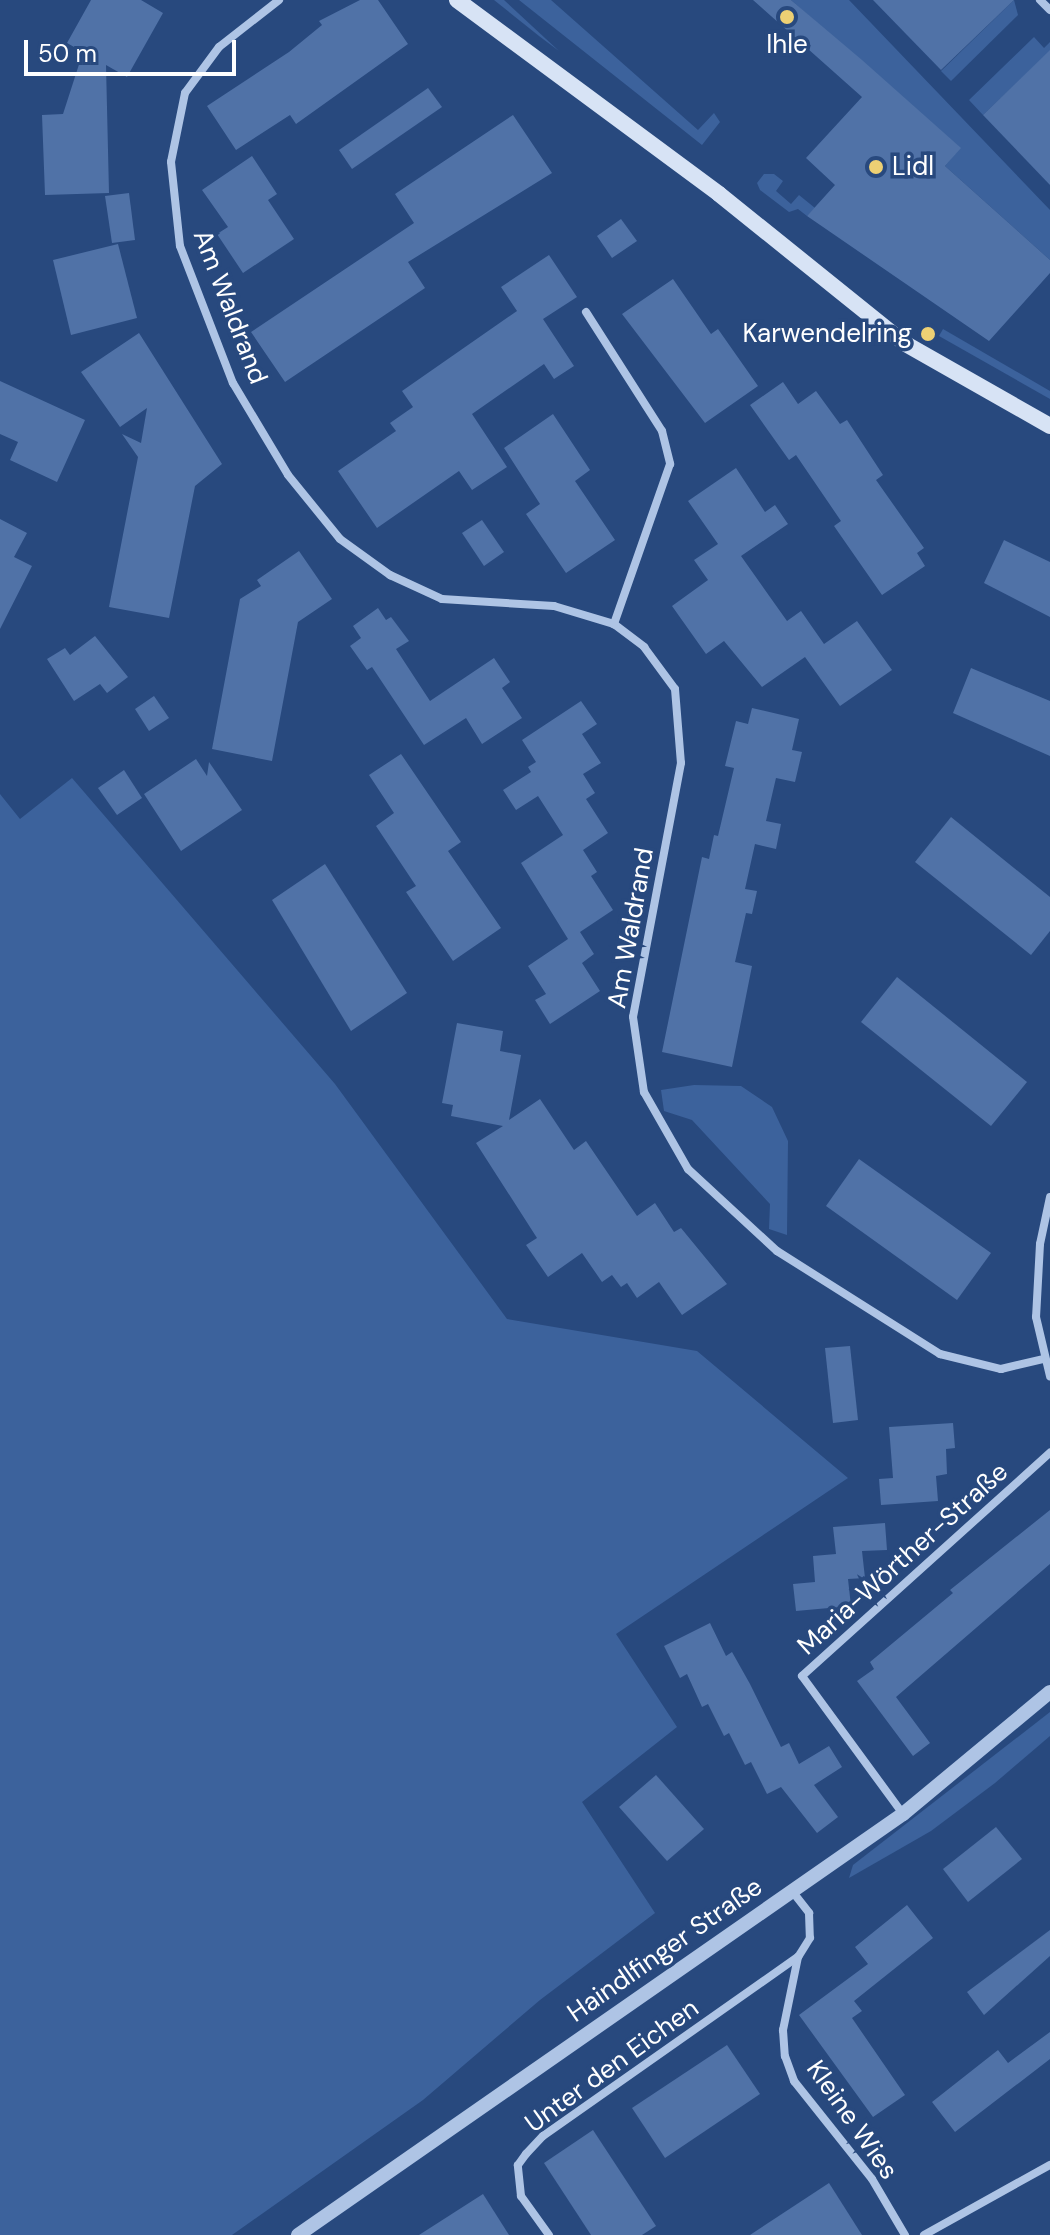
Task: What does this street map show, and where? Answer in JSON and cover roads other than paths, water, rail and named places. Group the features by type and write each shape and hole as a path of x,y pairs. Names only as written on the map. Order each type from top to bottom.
{"main road":[{"path":"457,0 719,194 904,343 1050,426"}],"street":[{"name":"Am Waldrand","path":"279,0 219,47 185,93 171,162 180,246 233,383 288,475 340,539 390,575 442,599 554,606 614,624 644,647 675,689 681,763 633,1017 639,1076 662,1131 688,1169 740,1221 901,1331 969,1365 1001,1369 1043,1359"},
{"path":"1040,0 1050,10"},
{"path":"586,312 662,431 670,464 614,624"},
{"path":"1050,1197 1040,1244 1037,1303 1043,1359 1050,1376"},
{"name":"Maria-Wörther-Straße","path":"903,1814 802,1676 1050,1453"},
{"name":"Haindlfinger Straße","path":"298,2235 903,1814 1050,1692"},
{"name":"Kleine Wies","path":"792,1891 809,1913 810,1938 798,1957 783,2030 794,2081 872,2179 905,2235"},
{"name":"Unter den Eichen","path":"549,2235 521,2196 518,2165 526,2154 543,2136 798,1957"},
{"path":"924,2235 1050,2165"}],"place":[{"name":"Ihle","path":"787,17"},
{"name":"Lidl","path":"876,167"},
{"name":"Karwendelring","path":"928,334"}]}
